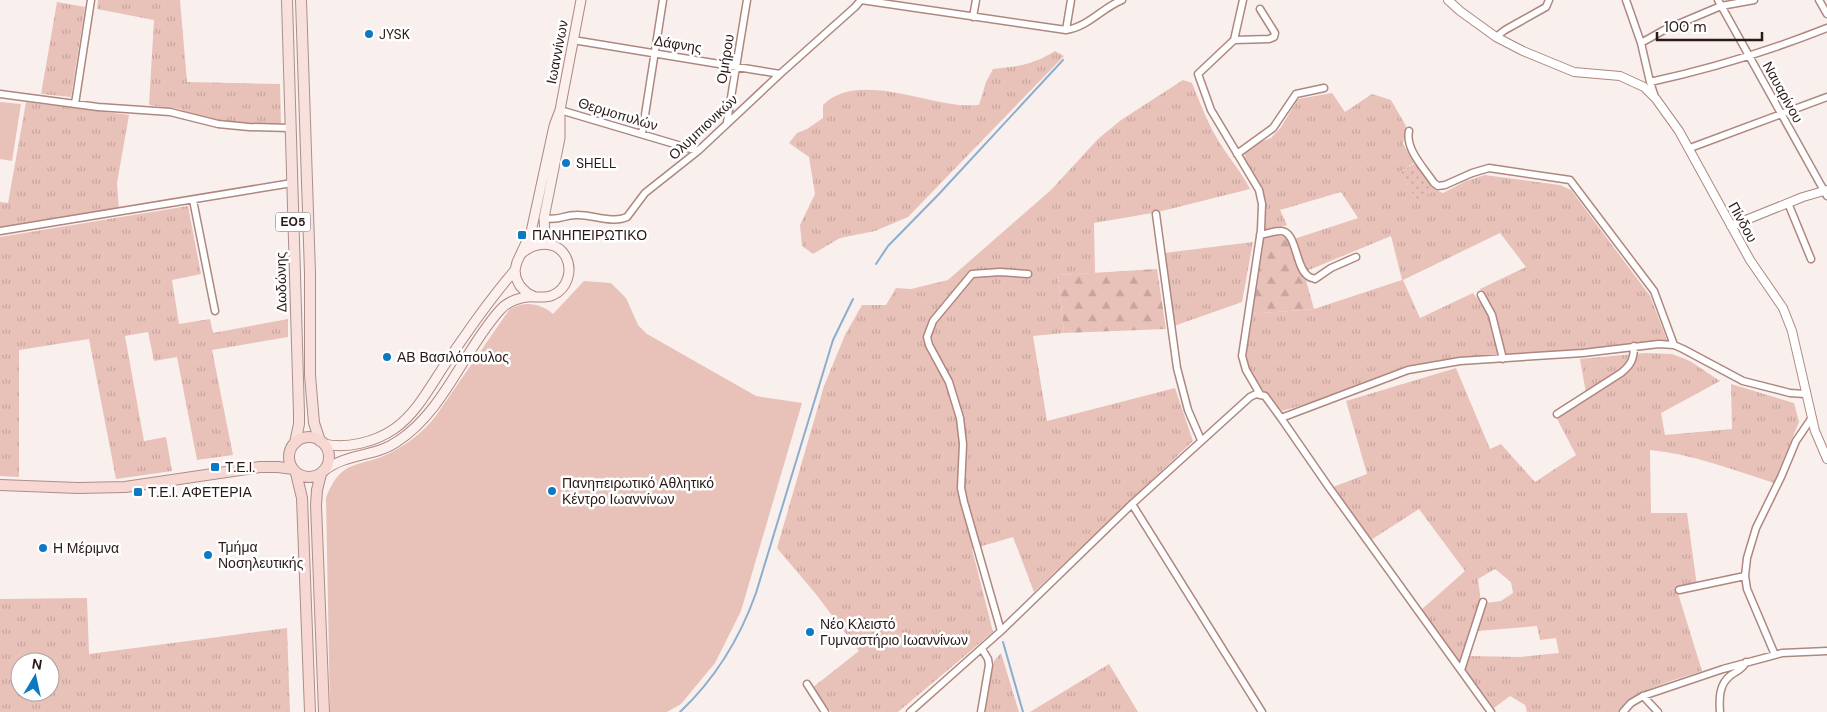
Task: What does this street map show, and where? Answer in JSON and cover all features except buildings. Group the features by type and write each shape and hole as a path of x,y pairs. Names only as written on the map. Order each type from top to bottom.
{"highway":[{"path":"260,467 278,460 299,440 310,437 322,442"},
{"name":"ΕΟ5","path":"322,442 327,449 329,460 317,490 316,505 324,712"},
{"name":"ΕΟ5","path":"292,446 289,460 302,498 310,712"},
{"path":"0,485 78,488 125,487 271,466 294,471 311,478 323,472"}],"main road":[{"name":"Δωδώνης","path":"287,0 299,413 299,424 292,446"},
{"name":"Δωδώνης","path":"300,0 310,273 310,375 314,423 322,442"},
{"name":"Ιωαννίνων","path":"560,110 581,0"},
{"path":"322,442 338,446 364,442 383,436 402,422 418,404 474,322 515,270 531,232 554,126 560,110"},
{"path":"551,245 545,235 544,218 560,138 560,110"},
{"path":"515,270 520,286 535,296 544,298 553,295 561,290 566,283 569,265 566,256 559,250 551,245 543,244 527,248 521,254"},
{"path":"323,472 340,460 387,448 410,432 431,410 501,309 520,298 535,296"}],"street":[{"path":"75,104 90,0"},
{"path":"642,134 663,0"},
{"name":"Ομήρου","path":"727,122 746,0"},
{"path":"861,0 1066,30 1082,25 1122,0"},
{"name":"Ολυμπιονικών","path":"544,218 560,219 570,215 580,215 617,219 625,218 645,193 698,151 727,122 861,0"},
{"path":"973,17 976,0"},
{"path":"1066,30 1070,0"},
{"path":"1243,0 1234,40 1198,74 1211,110 1256,183 1261,197 1260,235 1242,356 1246,370 1260,394 1265,396 1281,418 1491,712"},
{"path":"1448,0 1496,37 1523,51 1574,72 1620,76 1644,87 1656,99"},
{"name":"Πίνδου","path":"1626,0 1656,99 1690,148 1756,270 1783,308 1792,331 1811,419 1827,459"},
{"path":"1640,43 1719,3 1754,0"},
{"path":"1819,0 1827,14"},
{"path":"1496,37 1546,7 1549,2"},
{"name":"Ναυαρίνου","path":"1719,3 1826,192"},
{"path":"1234,40 1269,39 1275,36 1260,9"},
{"path":"1650,82 1694,72 1749,56 1827,28"},
{"name":"Δάφνης","path":"573,40 780,74"},
{"path":"1237,154 1273,128 1296,94 1324,88"},
{"path":"0,94 120,110 170,112 231,125 290,128"},
{"path":"1690,148 1827,97"},
{"name":"Θερμοπυλών","path":"560,110 698,151"},
{"path":"1409,131 1408,140 1412,150 1438,186 1445,185 1472,172 1489,168 1570,180 1654,291 1674,345"},
{"path":"0,231 292,183"},
{"path":"1731,226 1788,203 1826,192"},
{"path":"193,200 215,311"},
{"path":"1788,203 1811,259"},
{"path":"1156,214 1177,368 1188,410 1201,440"},
{"path":"1260,235 1280,230 1287,232 1302,268 1307,276 1315,278 1331,268 1356,257"},
{"path":"1001,632 961,488 963,438 957,407 949,382 929,345 927,337 933,321 972,274 982,272 1028,274"},
{"path":"1481,295 1492,315 1503,359"},
{"path":"1281,418 1408,370 1460,361 1583,353 1659,344 1674,345 1743,381 1805,394"},
{"path":"1557,414 1631,365 1634,357 1634,346"},
{"path":"910,712 1001,632 1132,504 1201,440 1250,397 1260,394"},
{"path":"1775,654 1749,596 1745,576 1749,548 1756,528 1796,441 1811,419"},
{"path":"1132,504 1262,712"},
{"path":"1679,590 1745,576"},
{"path":"1461,670 1483,602"},
{"path":"981,712 989,665 982,649"},
{"path":"1623,712 1643,696 1746,662 1793,651 1827,651"},
{"path":"1720,712 1720,696 1723,684 1727,678 1743,667 1746,662"},
{"path":"807,684 826,712"},
{"path":"1643,696 1658,712"}],"green space":[{"path":"98,0 180,0 187,82 280,84 281,125 254,125 217,121 194,116 179,109 149,105 154,20 97,9"},
{"path":"57,2 85,7 71,97 41,94"},
{"path":"1055,51 1064,56 908,217 875,231 840,238 813,254 802,246 800,225 815,194 809,157 789,143 797,133 807,129 823,118 823,105 836,96 851,91 867,90 903,94 955,105 979,105 986,82 993,69 1026,64"},
{"path":"1183,80 1192,83 1214,133 1250,189 1158,212 1094,223 1095,273 1058,275 1064,333 1033,336 1047,421 1175,388 1193,441 1034,592 1013,537 972,549 993,632 898,712 831,712 812,688 859,651 815,593 777,548 824,386 845,335 862,305 886,305 896,288 911,289 948,280 1051,190 1098,139 1121,120"},
{"path":"1332,93 1345,112 1372,94 1391,100 1406,126 1403,144 1414,163 1400,172 1417,200 1436,190 1443,193 1466,181 1485,175 1560,185 1571,190 1650,296 1667,340 1595,349 1505,355 1495,315 1480,289 1526,267 1500,233 1403,280 1420,318 1473,293 1490,316 1499,356 1459,357 1406,366 1317,401 1282,411 1257,382 1247,364 1245,346 1250,314 1314,309 1402,280 1391,236 1304,272 1294,239 1358,218 1341,192 1280,210 1287,225 1263,232 1264,200 1259,185 1244,158 1245,153 1260,142 1271,138 1281,127 1298,99"},
{"path":"0,102 21,104 12,161 0,159"},
{"path":"26,102 129,115 117,183 119,209 0,228 0,202 8,203"},
{"path":"1417,162 1436,190 1417,201 1400,172"},
{"path":"188,206 201,274 172,280 179,324 210,319 213,333 288,319 288,337 212,350 233,455 197,460 177,357 154,361 148,332 125,336 144,441 166,437 172,471 116,479 89,339 19,350 19,477 0,476 0,237"},
{"path":"1278,235 1287,238 1300,273 1305,277 1314,309 1250,314 1262,237"},
{"path":"1253,242 1242,302 1174,326 1164,253"},
{"path":"1157,269 1166,329 1064,333 1058,275"},
{"name":"Πανηπειρωτικό Αθλητικό Κέντρο Ιωαννίνων","path":"584,281 611,283 626,298 638,325 647,334 756,396 802,403 741,611 715,663 681,704 667,712 330,712 326,498 332,485 345,469 392,452 426,428 509,310 520,305 532,304 543,307 553,314"},
{"path":"1645,353 1672,354 1690,361 1720,381 1661,413 1665,435 1732,429 1731,384 1794,403 1799,422 1774,483 1697,459 1650,450 1651,513 1687,513 1697,586 1677,590 1702,671 1645,691 1625,704 1619,712 1527,712 1525,705 1510,696 1494,708 1465,669 1469,656 1520,657 1559,653 1556,638 1540,640 1537,626 1477,631 1486,603 1501,601 1513,593 1511,582 1495,569 1478,579 1481,602 1464,654 1459,663 1421,610 1465,571 1419,509 1371,540 1333,487 1367,474 1346,401 1456,368 1490,449 1501,444 1535,482 1576,455 1554,413 1586,393 1580,359"},
{"path":"87,598 89,654 287,628 290,712 0,712 0,599"},
{"path":"1001,653 1019,712 984,712 994,661"},
{"path":"1109,664 1138,712 1030,712"}],"waterway":[{"path":"876,264 888,246 1063,60"},
{"path":"680,712 715,672 734,642 750,610 833,340 853,299"},
{"path":"1003,642 1023,712"}],"place":[{"name":"JYSK","path":"369,34"},
{"name":"SHELL","path":"566,163"},
{"name":"ΠΑΝΗΠΕΙΡΩΤΙΚΟ","path":"522,235"},
{"name":"ΑΒ Βασιλόπουλος","path":"387,357"},
{"name":"Τ.Ε.Ι.","path":"215,467"},
{"name":"Πανηπειρωτικό Αθλητικό Κέντρο Ιωαννίνων","path":"552,491"},
{"name":"Τ.Ε.Ι. ΑΦΕΤΕΡΙΑ","path":"138,492"},
{"name":"Η Μέριμνα","path":"43,548"},
{"name":"Τμήμα Νοσηλευτικής","path":"208,555"},
{"name":"Νέο Κλειστό Γυμναστήριο Ιωαννίνων","path":"810,632"}]}
